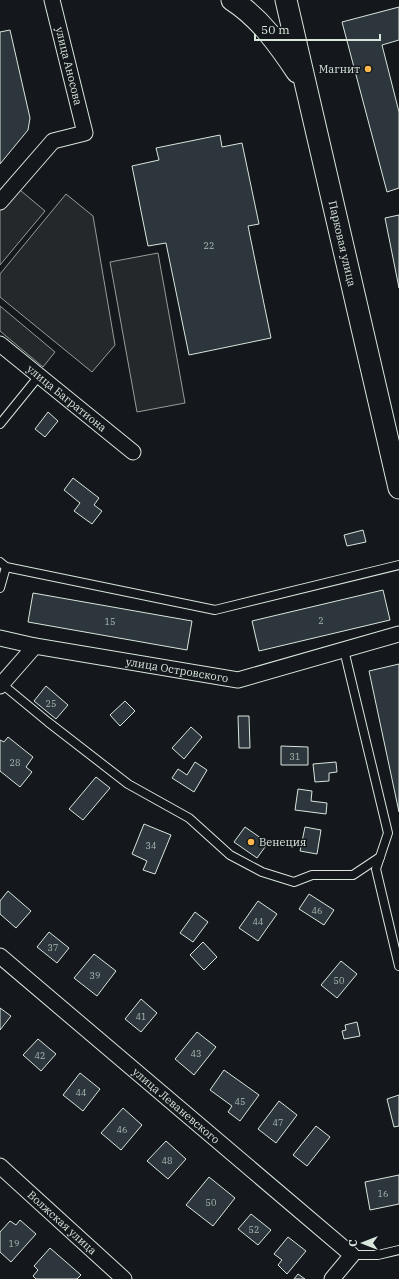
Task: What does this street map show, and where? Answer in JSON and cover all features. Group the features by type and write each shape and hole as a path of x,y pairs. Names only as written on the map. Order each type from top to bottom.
{"main road":[{"path":"232,0 241,6 263,27 304,81"},
{"name":"Парковая улица","path":"286,0 399,488"}],"street":[{"name":"улица Аносова","path":"0,202 53,141 85,133 52,0"},
{"name":"улица Багратиона","path":"0,344 133,452"},
{"name":"улица Островского","path":"0,638 35,646 238,680 399,634"},
{"path":"1,685 35,646"},
{"name":"улица Леваневского","path":"0,956 352,1255"},
{"name":"Волжская улица","path":"0,1166 124,1279"},
{"path":"332,1279 352,1255"}],"lane":[{"path":"0,424 39,376"},
{"path":"0,588 3,564 215,610 399,565"},
{"path":"344,650 388,833 376,869 399,966"},
{"path":"1,685 128,784 189,818 230,855 262,872 294,882 312,875 353,875 380,857"},
{"path":"352,1255 378,1255 399,1250"}],"shaded area":[{"path":"14,185 45,211 0,265 0,202"},
{"path":"66,194 93,216 115,345 92,372 0,297 0,274"},
{"path":"158,253 185,403 137,412 110,262"},
{"path":"0,306 55,352 43,367 0,331"}],"building":[{"path":"399,7 399,40 382,45 399,112 399,188 387,192 342,22"},
{"path":"10,30 30,118 28,130 0,164 0,32"},
{"path":"220,135 222,147 242,143 259,224 248,226 271,338 189,355 166,243 148,246 132,166 159,160 156,148"},
{"path":"399,215 399,288 385,218"},
{"path":"48,412 58,421 45,437 35,429"},
{"path":"73,478 99,498 94,505 102,511 92,524 74,511 80,503 64,490"},
{"path":"363,530 366,542 347,546 344,535"},
{"path":"383,590 390,620 259,651 252,621"},
{"path":"33,593 192,621 187,650 28,622"},
{"path":"399,664 399,812 369,671"},
{"path":"46,686 68,705 56,719 34,701"},
{"path":"125,701 135,711 120,726 110,715"},
{"path":"238,716 249,716 250,748 239,748"},
{"path":"191,727 202,737 184,759 172,748"},
{"path":"8,737 33,757 26,767 32,772 20,787 0,771 0,740 4,742"},
{"path":"281,746 308,747 308,765 281,765"},
{"path":"195,762 207,770 194,792 172,778 178,769 187,775"},
{"path":"336,762 337,772 329,773 329,781 315,782 313,764"},
{"path":"96,777 110,788 83,820 69,809"},
{"path":"298,789 312,791 311,801 327,803 326,814 295,810"},
{"path":"144,824 171,835 155,874 143,870 147,861 132,854"},
{"name":"Венеция","path":"245,827 268,843 257,858 234,842"},
{"path":"305,827 321,830 317,854 300,851"},
{"path":"8,891 31,911 16,928 0,914 0,901"},
{"path":"309,894 334,910 324,925 299,909"},
{"path":"258,901 277,914 258,941 239,928"},
{"path":"195,912 208,922 193,942 180,933"},
{"path":"49,932 69,948 57,963 37,947"},
{"path":"203,942 217,957 204,970 190,955"},
{"path":"94,954 116,971 97,996 74,978"},
{"path":"341,961 357,974 337,998 321,985"},
{"path":"141,999 157,1013 141,1032 125,1019"},
{"path":"0,1008 11,1016 0,1030"},
{"path":"357,1022 360,1036 344,1039 342,1031 346,1030 345,1025"},
{"path":"197,1032 216,1047 194,1075 175,1059"},
{"path":"38,1039 56,1054 41,1071 23,1055"},
{"path":"224,1070 259,1095 240,1121 228,1112 232,1106 210,1090"},
{"path":"80,1073 100,1089 83,1111 63,1095"},
{"path":"399,1095 399,1126 394,1127 387,1099"},
{"path":"279,1101 297,1115 276,1143 258,1129"},
{"path":"123,1108 142,1125 121,1150 101,1133"},
{"path":"316,1126 330,1137 307,1166 293,1155"},
{"path":"166,1141 186,1159 168,1179 147,1161"},
{"path":"399,1175 399,1204 370,1210 365,1182"},
{"path":"209,1177 235,1198 213,1226 186,1205"},
{"path":"251,1214 271,1230 258,1245 238,1229"},
{"path":"20,1220 36,1234 11,1262 0,1252 0,1232 10,1221 16,1225"},
{"path":"288,1237 306,1251 287,1274 278,1265 282,1260 274,1254"},
{"path":"50,1248 81,1275 77,1279 36,1279 33,1276 38,1270 34,1266"},
{"path":"298,1274 305,1279 294,1279"}],"place":[{"name":"Магнит","path":"368,69"},
{"name":"Венеция","path":"251,842"}]}
